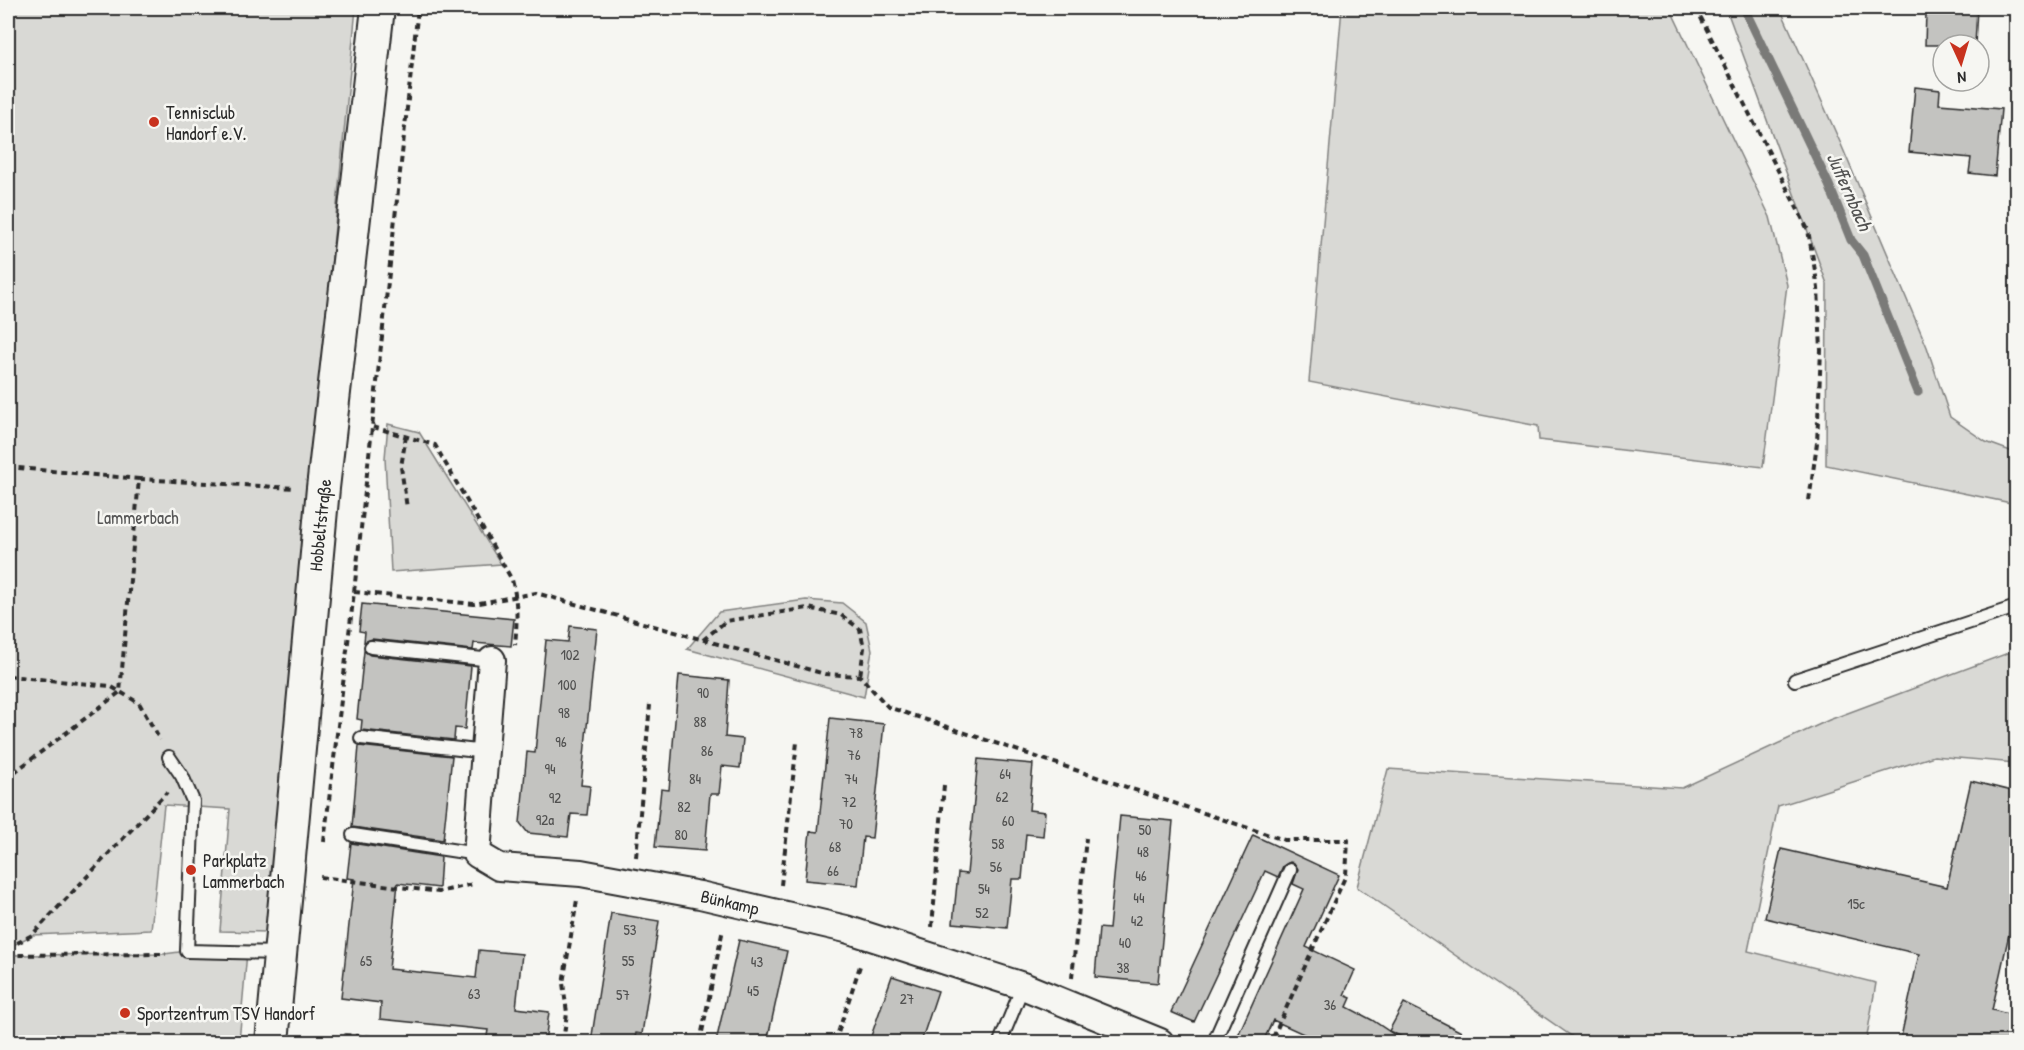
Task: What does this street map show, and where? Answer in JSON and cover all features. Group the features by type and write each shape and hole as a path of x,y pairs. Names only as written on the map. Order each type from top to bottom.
{"street":[{"name":"Hobbeltstraße","path":"272,1042 323,488 378,8"},
{"path":"488,861 486,752 492,660"},
{"name":"Bünkamp","path":"488,861 581,873 634,883 778,913 870,937 1023,986 1160,1042"}],"lane":[{"path":"1795,680 2016,607"},
{"path":"371,647 492,660"},
{"path":"361,738 486,752"},
{"path":"169,757 182,776 193,801 187,951 281,953"},
{"path":"353,834 488,861"},
{"path":"1214,1042 1290,870"},
{"path":"1000,1042 1023,986"}],"path":[{"path":"323,853 418,8"},
{"path":"1696,8 1808,230 1818,288 1821,350 1817,443 1809,501"},
{"path":"372,427 435,445 512,580 516,596 517,618 514,648 492,660"},
{"path":"406,436 401,467 407,508"},
{"path":"8,468 139,479 323,488"},
{"path":"8,777 120,692 139,479"},
{"path":"354,592 474,604 536,592 825,674 860,676 888,707 1284,840 1348,840 1346,875 1271,1042"},
{"path":"703,640 726,621 808,608 841,615 860,629 864,648 860,676"},
{"path":"8,676 110,686 139,703 169,757"},
{"path":"634,883 650,705"},
{"path":"778,913 796,742"},
{"path":"8,948 32,935 182,776"},
{"path":"930,956 944,784"},
{"path":"1070,1005 1086,838"},
{"path":"319,888 320,877 439,892 472,885 488,861"},
{"path":"563,1042 567,1013 563,983 581,873"},
{"path":"700,1042 729,902"},
{"path":"836,1042 870,937"},
{"path":"8,955 164,954 187,951"},
{"path":"340,1042 341,1035 382,1040 452,1042"}],"green space":[{"name":"Lammerbach","path":"8,8 356,8 267,932 220,931 230,809 164,805 151,930 32,935 8,948"},
{"path":"1342,8 1670,8 1770,217 1787,285 1763,467 1539,440 1538,426 1309,382"},
{"path":"1726,8 1780,8 1927,347 1950,417 1986,442 2016,453 2016,504 1826,465 1827,284"},
{"path":"388,424 419,432 501,564 391,572 385,458"},
{"path":"806,600 842,603 866,622 872,650 864,697 687,649 719,612"},
{"path":"2016,650 2016,763 1934,756 1778,806 1748,951 1876,983 1866,1042 1580,1042 1357,887 1388,769 1682,788 1829,720"},
{"name":"Sportzentrum TSV Handorf","path":"187,951 247,952 239,1042 8,1042 8,955 164,954"}],"building":[{"path":"1929,8 1977,8 1976,33 1931,33 1931,45 1925,45 1926,12"},
{"path":"1915,87 1931,89 1931,93 1940,93 1939,104 2001,109 1995,176 1969,173 1971,158 1909,152"},
{"path":"362,604 514,619 511,646 474,643 473,650 372,639 364,642 365,632 359,631"},
{"path":"570,626 597,629 581,785 590,786 587,815 571,814 568,837 528,833 520,823 527,752 535,753 546,640 568,642"},
{"path":"364,651 370,655 471,666 465,729 455,728 454,740 361,730 362,720 357,719"},
{"path":"679,675 729,680 725,737 743,739 740,768 722,766 719,794 710,794 705,851 655,847 661,789 669,790"},
{"path":"830,718 884,724 872,838 863,837 858,885 805,880 810,831 818,832"},
{"path":"359,746 452,756 443,840 352,827"},
{"path":"978,759 1033,764 1029,810 1045,812 1043,836 1026,834 1022,879 1012,879 1007,928 953,923 958,873 967,874"},
{"path":"1971,781 2016,792 2016,903 1992,1010 2016,1016 2016,1042 1900,1042 1919,954 1765,918 1781,849 1947,887"},
{"path":"1120,816 1173,821 1158,983 1095,977 1099,928 1109,929"},
{"path":"1253,835 1339,875 1306,947 1355,970 1344,995 1351,998 1347,1007 1405,1042 1321,1042 1273,1020 1263,1042 1235,1042 1304,889 1293,884 1298,869 1294,863 1290,862 1283,866 1278,877 1265,871 1194,1022 1171,1012"},
{"path":"351,843 441,857 439,888 398,883 389,969 476,978 479,950 522,954 516,1008 549,1012 545,1042 486,1042 488,1030 380,1019 381,1003 341,998 354,879 347,878"},
{"path":"611,913 659,921 642,1034 636,1033 634,1042 591,1042"},
{"path":"739,940 787,951 767,1042 716,1042"},
{"path":"892,976 938,991 921,1042 869,1042"},
{"path":"1404,1003 1481,1042 1413,1042 1389,1031"}],"waterway":[{"name":"Juffernbach","path":"1744,8 1829,185 1851,240 1863,255 1918,392"}],"place":[{"name":"Tennisclub Handorf e.V.","path":"154,122"},
{"name":"Parkplatz Lammerbach","path":"191,870"},
{"name":"Sportzentrum TSV Handorf","path":"125,1013"}]}
